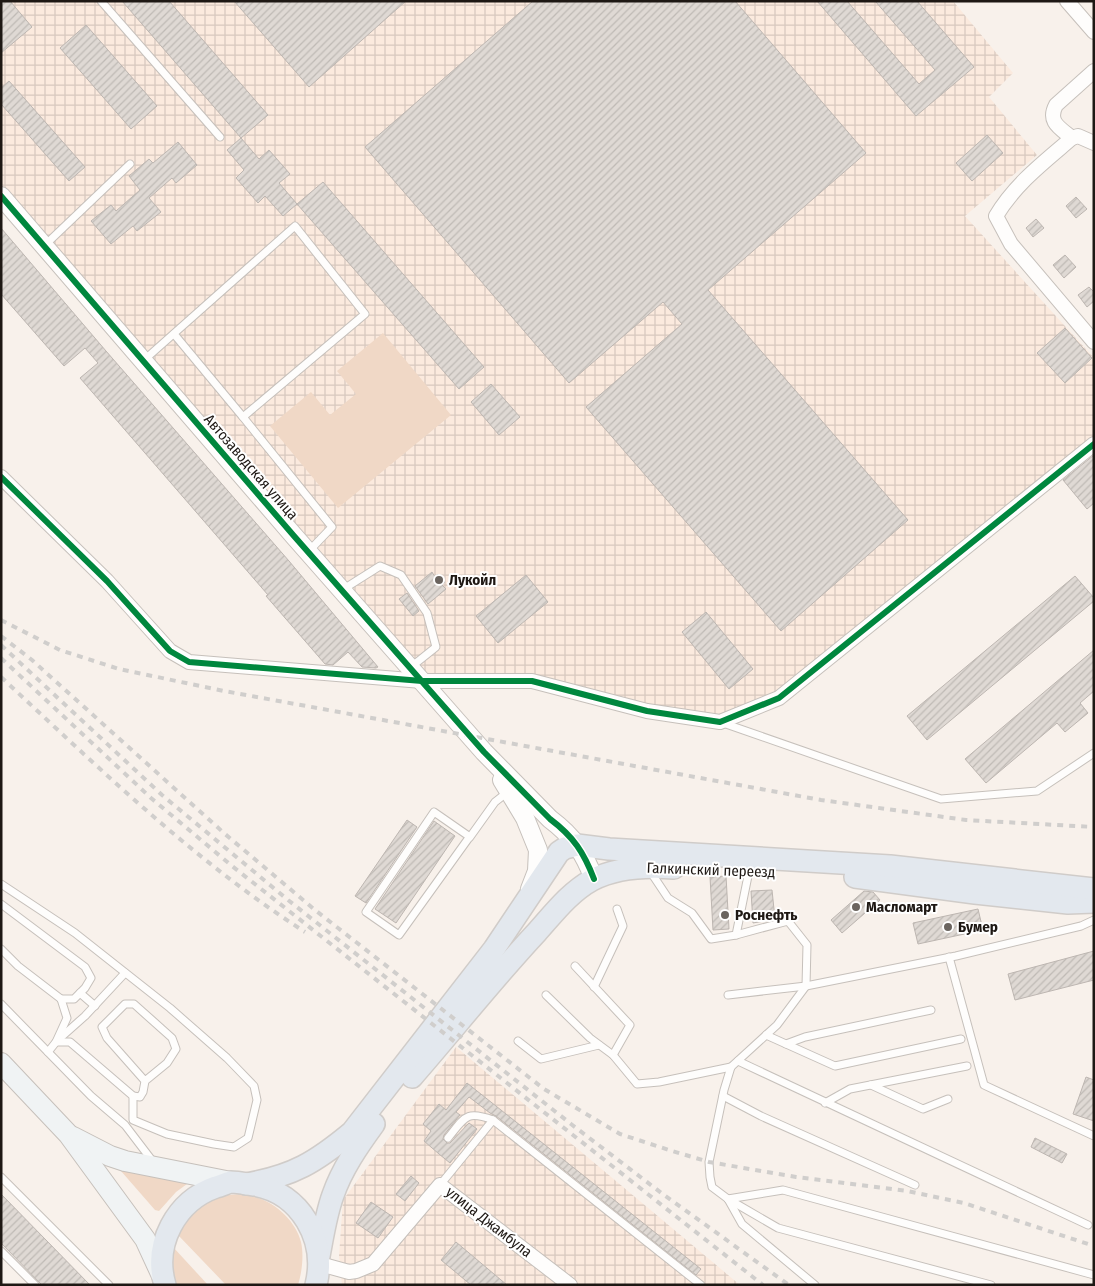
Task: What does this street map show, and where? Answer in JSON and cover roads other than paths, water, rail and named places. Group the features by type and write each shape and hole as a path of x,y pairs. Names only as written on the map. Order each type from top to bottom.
{"main road":[{"path":"164,1282 161,1263 167,1233 174,1219 184,1207 196,1197 210,1190 238,1183 270,1180 307,1164 324,1155 352,1132 494,950 559,852 577,845"},
{"name":"Галкинский переезд","path":"577,845 608,850 890,866 1090,906"},
{"name":"Галкинский переезд","path":"319,1273 326,1223 333,1193 352,1155 377,1118 500,972 576,890 594,879 612,872 647,866 749,871 855,877 1090,906"},
{"path":"1,1063 69,1135 145,1239 164,1282"},
{"path":"69,1135 110,1156 159,1169 262,1186 276,1192 290,1201 310,1225 316,1240 319,1273"}],"street":[{"path":"1066,1 1094,32"},
{"path":"1072,138 1053,121 1052,112 1056,105 1094,71"},
{"path":"1094,143 1078,136 1072,138 1026,179 1006,200 996,216 1011,244 1094,342"},
{"name":"Автозаводская улица","path":"1,196 308,552 484,752 514,789"},
{"path":"1,476 107,581 170,651 182,659 195,663 422,681 532,681 647,711 720,722 779,698 1094,444"},
{"path":"514,789 563,829 608,850"},
{"path":"514,789 538,850 536,871 526,901"},
{"path":"563,829 585,857 594,879"},
{"name":"улица Джамбула","path":"319,1273 356,1271 373,1264 440,1185 570,1285"}],"lane":[{"path":"101,1 220,137"},
{"path":"44,246 130,164"},
{"path":"143,361 295,226 365,314 243,417"},
{"path":"174,334 332,528 308,552"},
{"path":"342,590 380,566 401,575 427,613 436,647 410,668"},
{"path":"720,722 941,799 1037,791 1094,753"},
{"path":"470,836 434,812 366,912 399,935 495,802 514,789"},
{"path":"546,996 590,1038 613,1055 637,1084 659,1082 731,1067 777,1025 806,986 807,945 788,921 736,935 711,939 692,912 668,898 647,866"},
{"path":"736,935 749,871"},
{"path":"1,884 74,933 170,1008 227,1058 254,1086 257,1100 248,1138 234,1147 167,1134 133,1120 133,1096"},
{"path":"1,904 85,967 91,978 74,999 61,999 18,966 1,949"},
{"path":"728,995 806,986 949,957 1090,906"},
{"path":"594,987 624,926 617,909"},
{"path":"949,957 984,1085 1094,1136"},
{"path":"575,966 630,1025 613,1055"},
{"path":"48,1052 126,973"},
{"path":"80,993 95,1006"},
{"path":"56,1042 66,1018 61,999"},
{"path":"1,1004 91,1096 125,1125 159,1169"},
{"path":"56,1042 70,1042 133,1096 140,1097 144,1092 145,1081 167,1063 176,1049 172,1038 134,1004 125,1004 102,1027 107,1038 145,1081"},
{"path":"786,1044 805,1037 931,1010"},
{"path":"766,1035 835,1066 961,1039"},
{"path":"518,1041 541,1060 599,1045"},
{"path":"738,1061 1088,1225"},
{"path":"825,1103 850,1089 968,1066"},
{"path":"731,1067 709,1162 712,1187 728,1199 778,1228 991,1285"},
{"path":"871,1085 923,1109 948,1099"},
{"path":"723,1096 761,1116 915,1185"},
{"path":"448,1138 464,1118 474,1114 493,1120 701,1285"},
{"path":"440,1185 493,1120"},
{"path":"1,1177 109,1285"},
{"path":"728,1199 783,1190 1094,1275"},
{"path":"728,1199 742,1224 815,1285"},
{"path":"1,1251 35,1285"}],"railway":[{"path":"1,620 60,650 119,669 224,691 821,800 966,820 1094,827"},
{"path":"1,636 32,660 225,834 315,910 544,1089 620,1134 709,1162 796,1177 907,1191 964,1203 1094,1246"},
{"path":"1,645 162,795 288,900 571,1124 664,1195 789,1285"},
{"path":"1,658 151,798 232,866 763,1285"},
{"path":"1,677 110,778 185,843 264,904 305,932"}],"place":[{"name":"Лукойл","path":"439,580"},
{"name":"Масломарт","path":"856,907"},
{"name":"Роснефть","path":"725,915"},
{"name":"Бумер","path":"948,927"}]}
